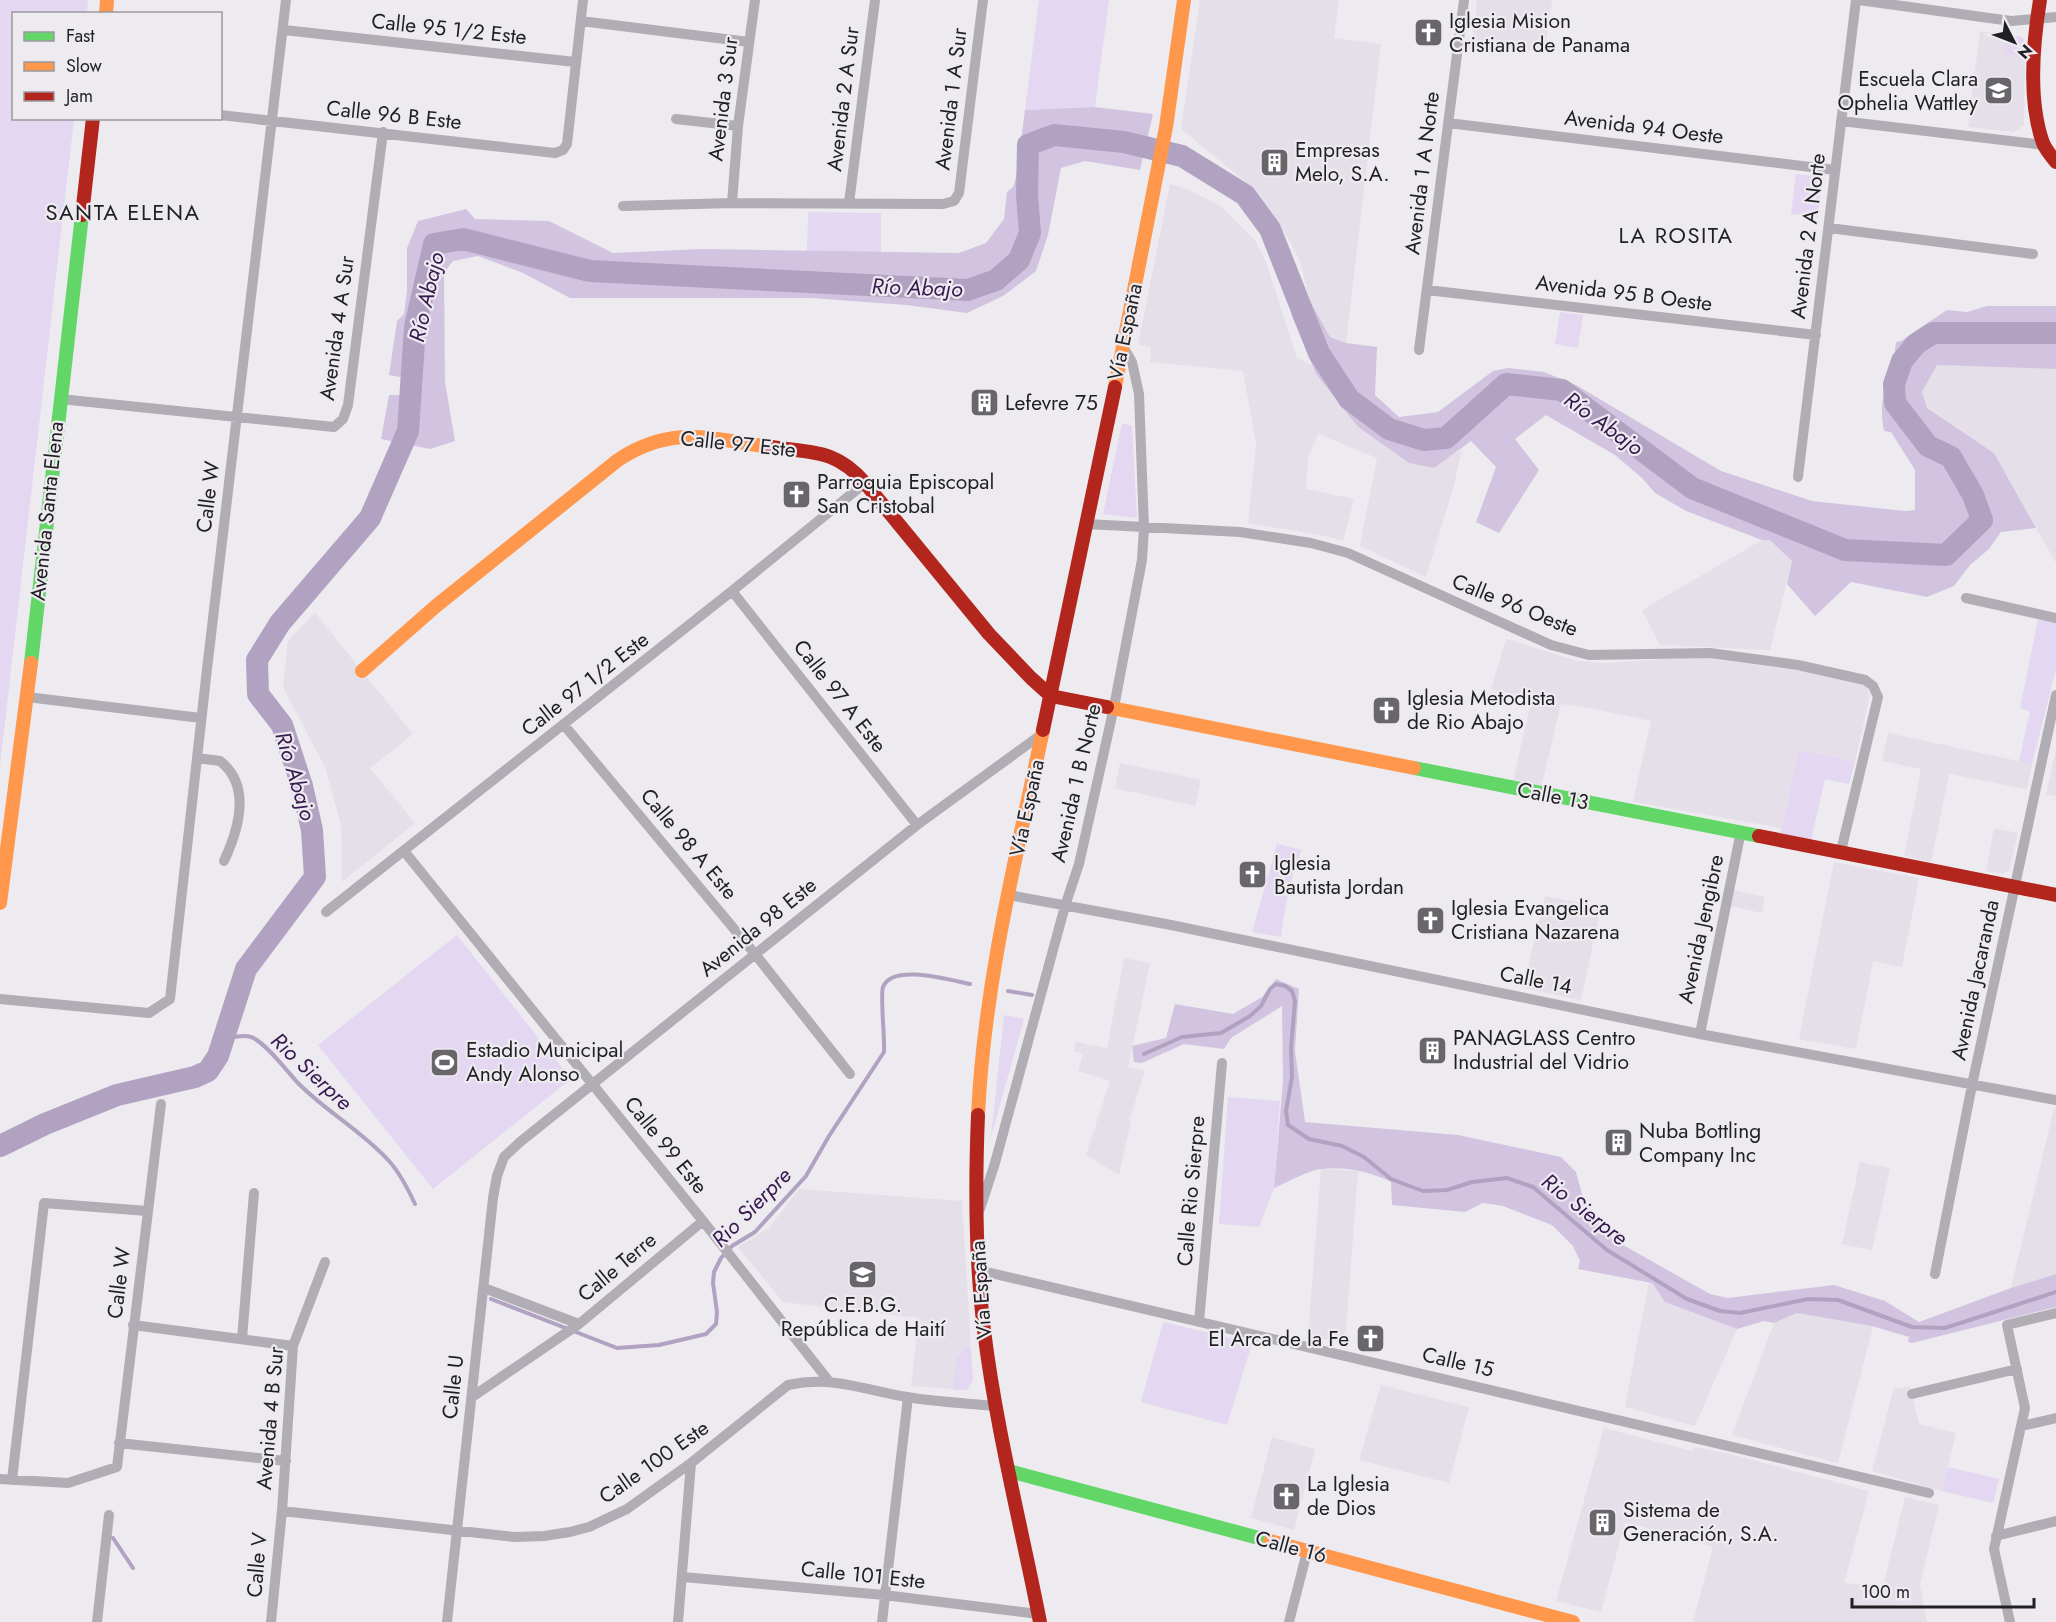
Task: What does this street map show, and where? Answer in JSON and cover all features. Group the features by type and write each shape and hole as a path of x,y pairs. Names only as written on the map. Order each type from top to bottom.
{"street":[{"name":"Calle W","path":"0,999 149,1013 170,999 286,0"},
{"path":"575,62 583,0"},
{"name":"Avenida 3 Sur","path":"732,203 738,126 754,0"},
{"name":"Avenida 2 A Sur","path":"849,203 875,0"},
{"name":"Avenida 1 A Sur","path":"849,203 943,204 954,201 959,193 983,0"},
{"name":"Vía España","path":"1039,1618 995,1406 986,1349 978,1270 976,1159 986,1026 1009,895 1154,191 1166,127 1184,0"},
{"name":"Avenida 1 A Norte","path":"1419,351 1464,0"},
{"path":"1857,0 2012,21 2056,17"},
{"name":"Avenida 2 A Norte","path":"1798,477 1857,0"},
{"path":"2040,0 2036,18 2036,118 2044,145 2056,162"},
{"path":"581,21 749,42"},
{"name":"Calle 95 1/2 Este","path":"284,30 575,62"},
{"name":"Calle 96 B Este","path":"222,115 555,153 563,150 567,144 575,62"},
{"path":"676,119 738,126"},
{"name":"Avenida Santa Elena","path":"0,903 27,697 93,120"},
{"path":"1841,121 2044,145"},
{"name":"Avenida 94 Oeste","path":"1448,123 1836,170"},
{"name":"Avenida 4 A Sur","path":"60,399 334,427 344,419 348,405 383,132"},
{"path":"623,206 849,203"},
{"path":"1828,228 2033,254"},
{"name":"Avenida 95 B Oeste","path":"1427,290 1816,335"},
{"name":"Avenida 1 B Norte","path":"976,1222 995,1163 1078,864 1114,707 1142,560 1144,528 1139,394 1132,362 1122,345"},
{"name":"Calle 97 Este","path":"362,670 436,606 618,460 640,445 681,436 829,454 850,466 989,634 1051,696"},
{"name":"Calle 97 1/2 Este","path":"326,912 564,725 865,483"},
{"name":"Calle 96 Oeste","path":"1086,524 1240,532 1311,543 1348,553 1551,645 1589,655 1710,653 1798,665 1865,680 1873,686 1878,697 1841,851"},
{"name":"Calle 97 A Este","path":"732,591 917,825"},
{"path":"1966,598 2056,618"},
{"name":"Avenida Jacaranda","path":"1935,1274 1972,1085 2056,695"},
{"name":"Calle 13","path":"1051,696 2056,895"},
{"path":"27,697 201,718"},
{"name":"Calle 98 A Este","path":"564,725 755,954 850,1074"},
{"name":"Avenida 98 Este","path":"504,1157 591,1084 917,825 1042,734"},
{"path":"197,758 220,761 237,785 241,810 233,842 224,861"},
{"name":"Avenida Jengibre","path":"1700,1034 1741,831"},
{"name":"Calle 99 Este","path":"404,851 720,1242 828,1380"},
{"name":"Calle 14","path":"1009,895 1171,925 1700,1034 2056,1100"},
{"name":"Calle Rio Sierpre","path":"1199,1322 1222,1063"},
{"name":"Calle W","path":"12,1480 68,1483 117,1467 161,1104"},
{"name":"Calle U","path":"447,1622 493,1198 497,1176 504,1157"},
{"path":"242,1339 254,1193"},
{"path":"0,1479 12,1480 44,1203 147,1211"},
{"name":"Calle Terre","path":"484,1288 578,1325 703,1221"},
{"name":"Avenida 4 B Sur","path":"282,1511 293,1346 326,1262"},
{"name":"Calle 15","path":"978,1270 1929,1493"},
{"path":"2010,1622 1994,1549 2025,1408 2007,1325 2056,1313"},
{"path":"133,1325 293,1346"},
{"path":"472,1397 578,1325"},
{"path":"1912,1394 2017,1369"},
{"name":"Calle 100 Este","path":"282,1511 514,1537 544,1536 589,1527 627,1509 691,1463 788,1385 808,1380 828,1380 908,1397 995,1406"},
{"path":"882,1622 908,1397"},
{"path":"2022,1426 2056,1418"},
{"path":"119,1443 286,1461"},
{"path":"678,1622 691,1463"},
{"name":"Calle 16","path":"1009,1472 1306,1552 1535,1618 1573,1622"},
{"name":"Calle V","path":"271,1622 282,1511"},
{"path":"97,1622 109,1515"},
{"path":"1996,1536 2056,1521"},
{"path":"1289,1622 1306,1552"},
{"name":"Calle 101 Este","path":"683,1577 884,1595 1039,1618"}],"shaded area":[{"path":"0,0 88,0 87,12 12,12 12,120 74,120 0,766"},
{"path":"1039,0 1109,0 1095,107 1025,110"},
{"name":"Empresas Melo, S.A.","path":"1200,0 1339,0 1334,38 1381,44 1346,343 1330,337 1310,301 1300,261 1288,238 1253,188 1181,129"},
{"path":"1477,0 1552,0 1545,52 1472,44"},
{"name":"Escuela Clara Ophelia Wattley","path":"1980,31 2022,37 2025,42 2024,125 2014,132 1968,127"},
{"path":"2007,35 2022,37 2025,42 2025,56 2004,54"},
{"path":"1095,107 1153,114 1140,170 1085,161 1061,168 1048,235 1036,271 1003,296 967,313 906,305 811,298 570,298 523,273 478,256 453,261 444,272 445,382 455,441 430,449 381,439 389,395 405,395 405,378 389,375 397,321 404,314 407,290 407,248 418,221 466,209 475,219 549,221 613,253 702,249 959,253 986,243 1004,219 1007,192 1013,187 1016,177 1025,110"},
{"path":"1796,174 1822,177 1818,217 1791,214"},
{"path":"1170,184 1189,190 1221,206 1254,239 1266,262 1297,358 1312,365 1316,374 1358,427 1409,463 1434,467 1462,449 1454,485 1426,577 1360,546 1377,458 1318,434 1308,458 1306,489 1354,499 1343,541 1248,523 1256,444 1243,371 1150,362 1151,347 1138,345"},
{"path":"808,212 881,213 881,252 807,252"},
{"path":"1310,301 1330,337 1346,343 1377,347 1375,395 1399,417 1438,412 1493,371 1508,368 1544,372 1576,385 1721,471 1812,501 1905,511 1915,510 1915,470 1891,432 1884,431 1882,414 1884,389 1890,365 1893,365 1896,342 1901,341 1947,310 1967,312 1987,306 2056,306 2056,369 1937,365 1922,392 1927,408 1994,453 2036,528 2001,532 1989,549 1970,565 1954,586 1927,597 1851,582 1815,616 1787,584 1792,561 1770,540 1762,540 1686,511 1655,493 1642,478 1615,455 1546,415 1515,439 1539,470 1499,533 1476,522 1496,467 1471,441 1434,468 1409,463 1358,427 1316,374 1291,314"},
{"path":"1560,312 1583,315 1578,348 1555,344"},
{"path":"1937,365 2056,369 2056,563 1994,453 1927,408 1922,392"},
{"path":"1122,423 1132,426 1137,518 1103,514"},
{"path":"1762,540 1770,540 1792,561 1770,650 1660,645 1642,610"},
{"path":"315,613 413,734 370,768 415,823 342,882 341,825 325,767 283,687 288,641"},
{"path":"2038,619 2056,623 2056,669 2032,764 2019,761 2030,711 2020,708"},
{"path":"1506,639 1578,661 1607,663 1696,657 1811,672 1865,685 1870,695 1855,761 1799,750 1781,828 1633,802 1651,721 1561,704 1541,788 1513,781 1532,698 1491,689"},
{"path":"1888,733 2032,764 2027,789 1949,774 1931,862 1904,856 1921,769 1882,761"},
{"path":"2056,749 2056,796 2046,794"},
{"path":"1799,750 1855,761 1849,784 1825,779 1811,840 1780,834"},
{"path":"1120,763 1201,780 1195,806 1115,788"},
{"path":"1994,828 2018,833 2009,870 2002,874 1986,871"},
{"path":"1277,844 1302,850 1288,893 1281,937 1252,932"},
{"path":"1834,862 1919,878 1902,967 1873,961 1856,1049 1799,1039"},
{"path":"1733,890 1765,897 1762,913 1730,906"},
{"path":"1545,896 1601,907 1581,1000 1523,988"},
{"name":"Estadio Municipal Andy Alonso","path":"457,935 571,1079 433,1189 318,1045"},
{"path":"1124,958 1150,963 1128,1067 1145,1071 1129,1121 1131,1121 1119,1175 1086,1155 1110,1081 1078,1071 1083,1054 1074,1051 1076,1042 1107,1048"},
{"path":"1276,979 1299,989 1295,1051 1305,1122 1458,1135 1561,1157 1576,1172 1587,1212 1616,1241 1710,1294 1728,1298 1834,1285 1885,1301 1919,1322 2056,1274 2056,1307 1912,1343 1908,1342 1909,1337 1872,1326 1797,1313 1774,1323 1764,1321 1737,1329 1665,1302 1652,1283 1578,1269 1580,1261 1573,1246 1552,1225 1503,1206 1483,1203 1465,1212 1392,1205 1391,1182 1375,1175 1340,1168 1311,1172 1274,1188 1283,1081 1282,1006 1231,1038 1224,1049 1184,1044 1142,1063 1134,1062 1132,1046 1166,1038 1175,1004 1233,1014 1262,997"},
{"path":"1004,1015 1024,1019 991,1137"},
{"path":"1228,1097 1280,1101 1274,1188 1259,1227 1219,1224"},
{"path":"2054,1109 2056,1109 2056,1274 2011,1288"},
{"path":"1860,1162 1890,1168 1872,1250 1842,1244"},
{"path":"1321,1169 1358,1171 1345,1343 1308,1336"},
{"name":"C.E.B.G. República de Haití","path":"799,1189 962,1201 973,1380 967,1390 911,1386 919,1318 783,1302 738,1247 769,1228"},
{"path":"1649,1282 1665,1302 1737,1329 1695,1426 1625,1407"},
{"path":"1797,1313 1873,1326 1838,1463 1732,1435 1774,1323"},
{"path":"1163,1322 1252,1343 1227,1425 1141,1402"},
{"path":"966,1348 971,1349 973,1380 967,1390 953,1390 957,1357"},
{"path":"1381,1385 1469,1407 1449,1483 1359,1460"},
{"path":"1910,1386 1919,1424 1956,1433 1942,1491 1872,1471 1894,1387"},
{"path":"1604,1428 1692,1451 1694,1447 1738,1456 1869,1491 1844,1583 1883,1586 1905,1497 1939,1505 1920,1585 1927,1622 1693,1622 1713,1547 1625,1522 1601,1612 1556,1601"},
{"path":"1272,1437 1315,1449 1294,1530 1251,1518"},
{"path":"1948,1467 1999,1479 1993,1503 1942,1491"}],"waterway":[{"name":"Río Abajo","path":"0,1146 45,1124 117,1095 195,1077 208,1071 218,1056 246,969 315,877 312,830 302,786 282,725 258,694 257,660 280,623 370,518 408,431 415,327 434,244 463,239 590,271 968,290 996,280 1019,260 1030,233 1027,195 1028,145 1054,135 1124,142 1182,156 1245,195 1270,229 1319,353 1349,399 1389,429 1424,440 1446,438 1506,384 1562,390 1692,488 1845,550 1946,555 1982,520 1973,495 1951,457 1928,446 1895,403 1894,384 1902,361 1916,344 1933,333 2056,333"},
{"name":"Rio Sierpre","path":"491,1299 617,1348 659,1345 706,1334 716,1324 717,1312 713,1283 714,1272 721,1258 732,1246 755,1232 806,1176 829,1136 884,1052 883,987 889,980 909,974 970,984"},
{"name":"Rio Sierpre","path":"1144,1054 1182,1037 1221,1033 1250,1016 1261,1006 1270,989 1276,984 1285,986 1292,991 1295,1001 1291,1048 1292,1077 1286,1111 1288,1125 1309,1139 1342,1146 1364,1157 1391,1179 1423,1191 1447,1190 1472,1182 1507,1178 1533,1187 1607,1250 1687,1299 1720,1311 1740,1313 1808,1299 1838,1300 1912,1327 1945,1328 2056,1292"},
{"name":"Rio Sierpre","path":"1008,991 1032,995"},
{"name":"Rio Sierpre","path":"223,1040 248,1036 262,1044 297,1082 389,1161 407,1187 415,1204"},
{"path":"113,1538 133,1568"}],"traffic: fast":[{"path":"31,663 82,215"},
{"path":"1414,768 1759,836"},
{"path":"1009,1471 1270,1541"}],"traffic: slow":[{"path":"106,12 107,0"},
{"path":"1115,387 1166,127 1184,0"},
{"path":"362,671 436,606 618,460 638,449 675,438 693,437 771,447"},
{"path":"0,903 31,663"},
{"path":"1107,707 1414,768"},
{"path":"978,1115 981,1066 994,970 1043,730"},
{"path":"1270,1541 1573,1622"}],"traffic: jam":[{"path":"2040,0 2033,72 2035,109 2043,143 2056,162"},
{"path":"82,215 93,120"},
{"path":"1043,730 1115,387"},
{"path":"771,447 822,454 844,464 865,483 989,634 1031,678 1051,696 1107,707"},
{"path":"1759,836 2056,895"},
{"path":"978,1115 976,1223 984,1330 1002,1440 1040,1622"}],"place":[{"name":"Iglesia Mision Cristiana de Panama","path":"1428,33"},
{"name":"Escuela Clara Ophelia Wattley","path":"1999,91"},
{"name":"Empresas Melo, S.A.","path":"1274,162"},
{"name":"Lefevre 75","path":"984,403"},
{"name":"Parroquia Episcopal San Cristobal","path":"796,494"},
{"name":"Iglesia Metodista de Rio Abajo","path":"1386,710"},
{"name":"Iglesia Bautista Jordan","path":"1253,875"},
{"name":"Iglesia Evangelica Cristiana Nazarena","path":"1430,920"},
{"name":"PANAGLASS Centro Industrial del Vidrio","path":"1432,1050"},
{"name":"Estadio Municipal Andy Alonso","path":"445,1062"},
{"name":"Nuba Bottling Company Inc","path":"1618,1143"},
{"name":"C.E.B.G. República de Haití","path":"863,1274"},
{"name":"El Arca de la Fe","path":"1370,1339"},
{"name":"La Iglesia de Dios","path":"1286,1496"},
{"name":"Sistema de Generación, S.A.","path":"1602,1522"}],"district":[{"name":"SANTA ELENA","path":"123,212"},
{"name":"LA ROSITA","path":"1676,235"}]}
